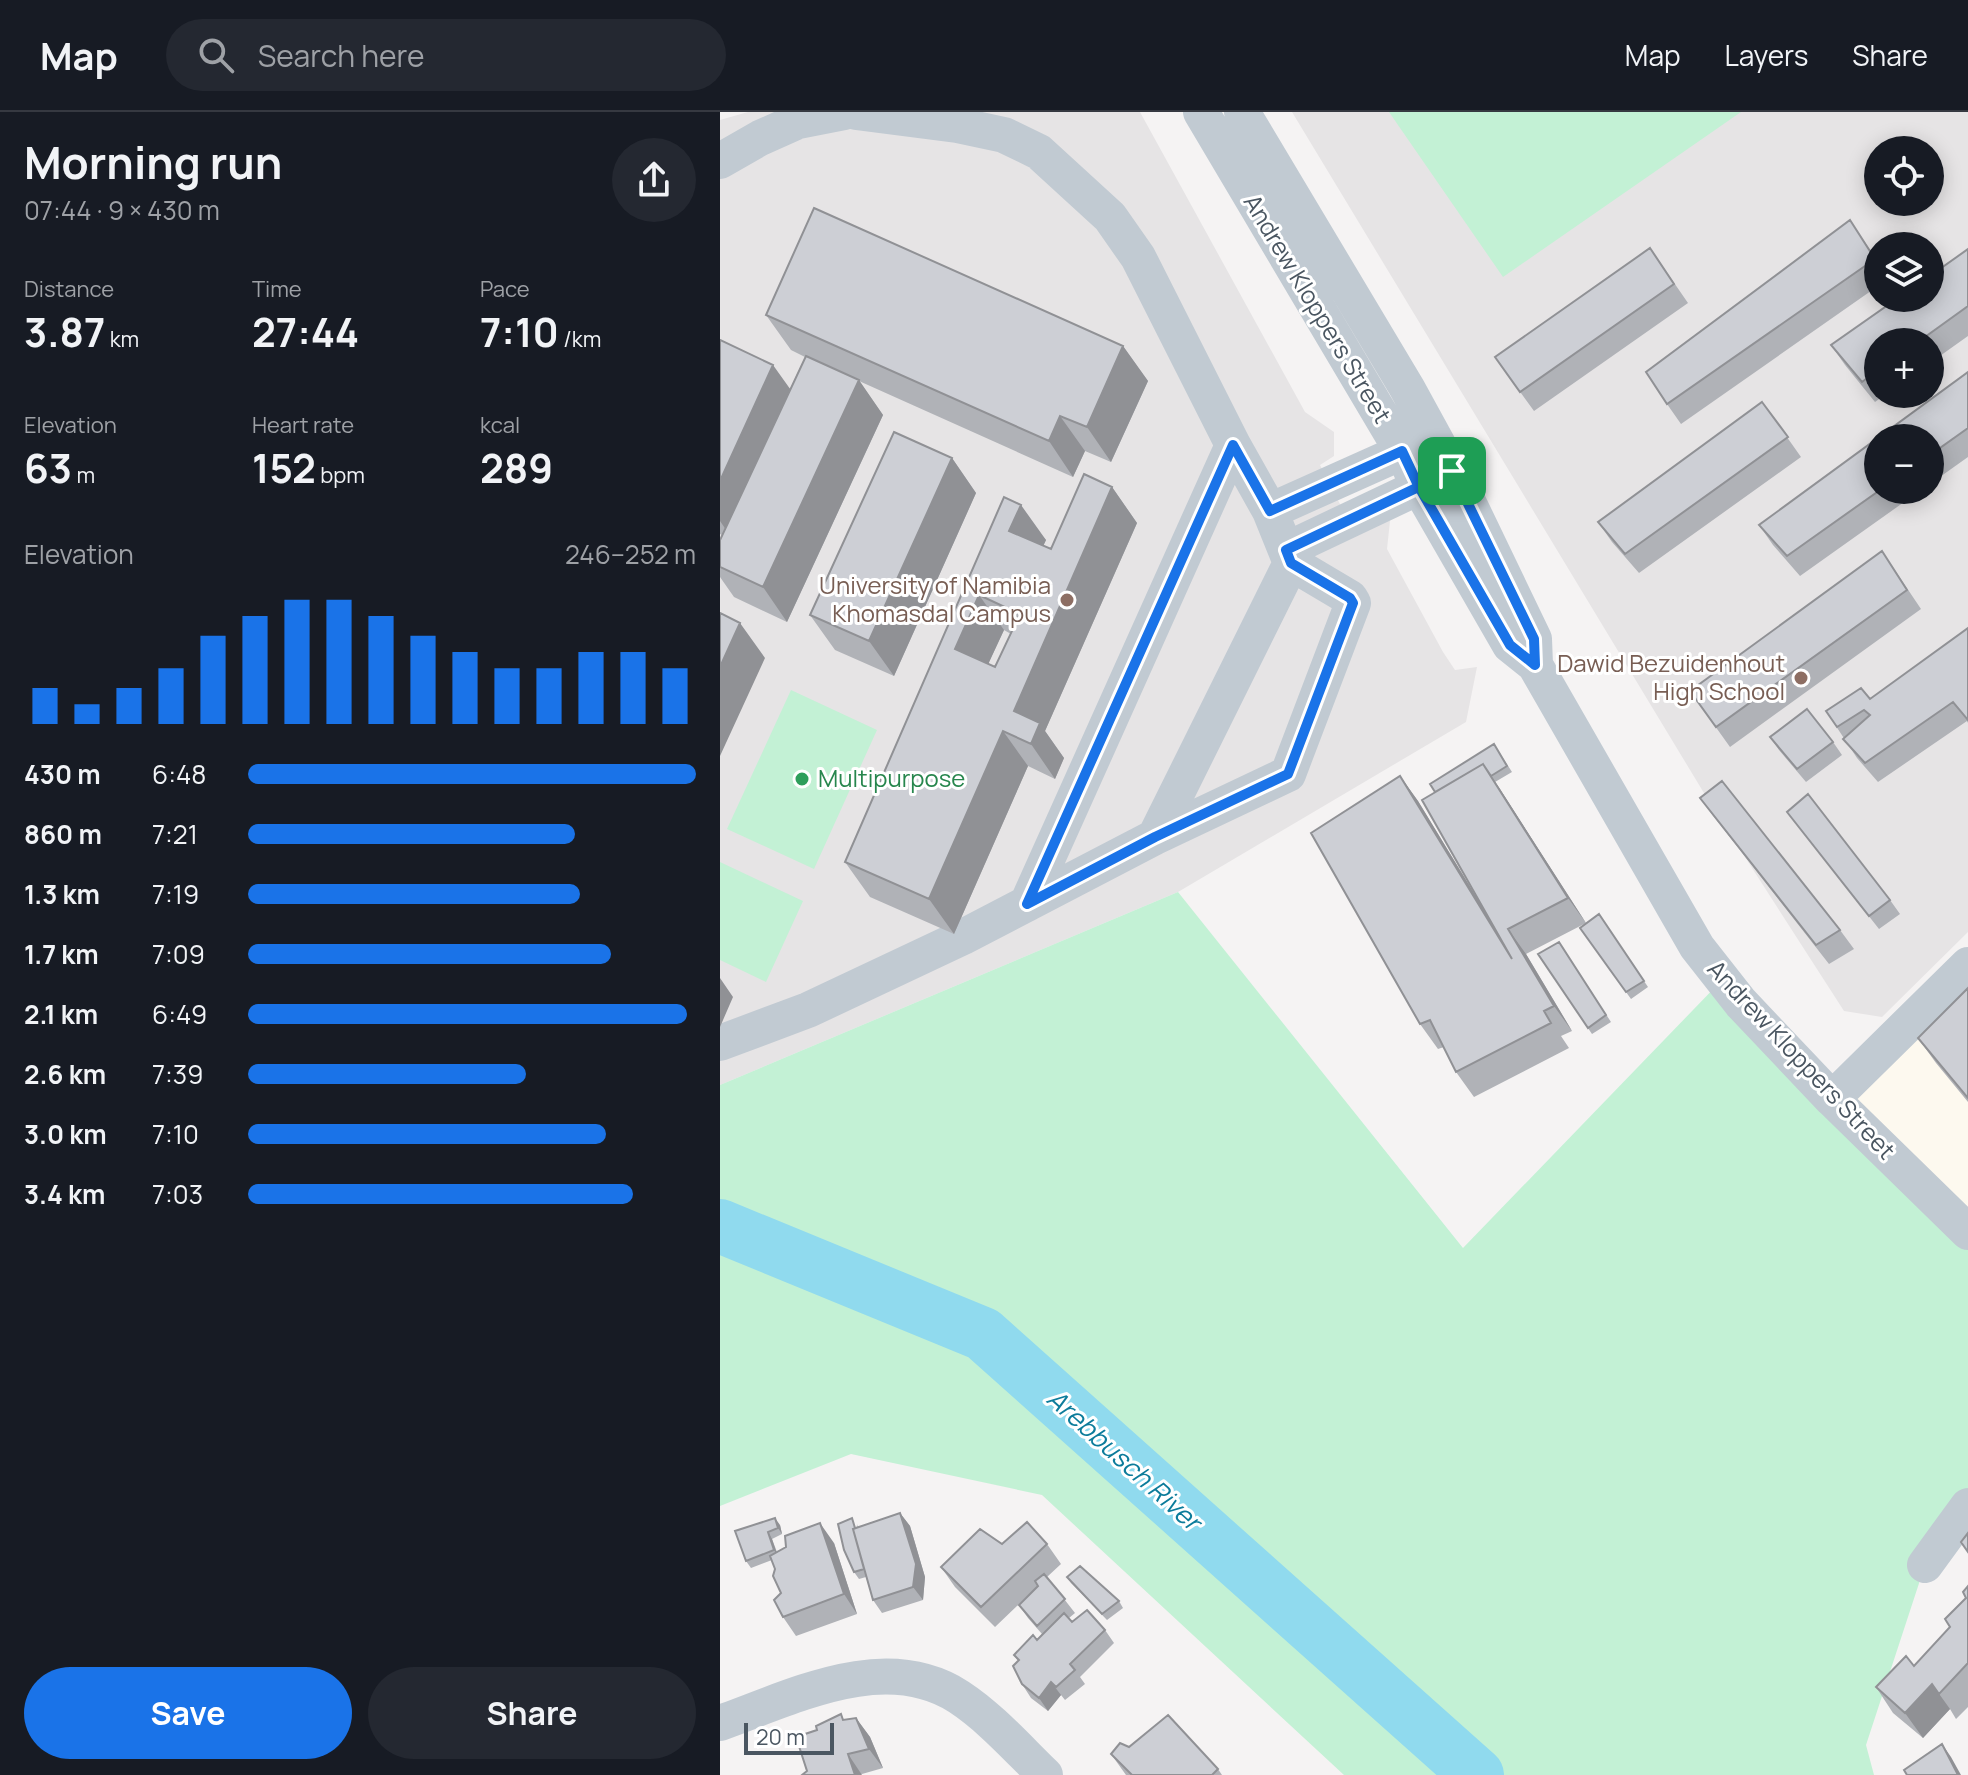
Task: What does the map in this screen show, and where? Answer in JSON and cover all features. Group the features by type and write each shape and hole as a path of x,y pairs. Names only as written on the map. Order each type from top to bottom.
{"street":[{"path":"720,161 798,121 844,112"},
{"path":"720,1043 808,1010 1288,774 1353,603 1289,557 1270,511 1138,257 1110,217 1039,152 1004,135 957,125 856,112"},
{"name":"Andrew Kloppers Street","path":"1201,112 1418,445 1452,471 1534,639 1535,665"},
{"name":"Andrew Kloppers Street","path":"1242,112 1407,388 1418,445 1419,487 1510,645 1535,665 1697,947 1741,1003 1832,1099 1968,1232"},
{"path":"1027,904 1233,445"},
{"path":"1270,511 1418,445"},
{"path":"1155,837 1289,557 1452,471"},
{"path":"1832,1099 1968,965"},
{"path":"1925,1565 1968,1506"},
{"path":"720,1723 838,1681 913,1678 932,1682 959,1697 1045,1775"}],"shaded area":[{"name":"University of Namibia Khomasdal Campus","path":"748,112 1140,112 1305,412 1334,432 1334,456 1320,465 1343,510 1390,521 1387,549 1443,652 1455,670 1477,667 1466,722 1178,892 720,1085 720,120"},
{"name":"Dawid Bezuidenhout High School","path":"1292,112 1968,112 1968,932 1882,1017 1844,1011 1707,798"},
{"path":"1968,965 1968,1236 1832,1099"}],"green space":[{"path":"1389,112 1741,112 1503,277"},
{"name":"Multipurpose","path":"791,690 877,730 814,869 727,829"},
{"path":"720,862 803,901 766,982 720,960"},
{"path":"1178,892 1463,1248 1722,980 1968,1236 1968,1506 1925,1565 1866,1745 1874,1775 1344,1775 1042,1495 851,1454 720,1506 720,1085"}],"building":[{"path":"814,208 1123,346 1087,427 1060,416 1049,441 766,315"},
{"path":"1850,220 1864,242 1864,267 1667,404 1646,372"},
{"path":"1650,248 1674,284 1520,392 1495,357"},
{"path":"1968,249 1968,306 1937,328 1864,328 1862,382 1831,345 1878,312 1944,312 1944,266"},
{"path":"720,340 773,365 720,481"},
{"path":"806,356 859,380 763,587 720,567 720,540"},
{"path":"1968,372 1968,428 1944,445 1944,424 1897,424 1919,408 1944,408 1944,390"},
{"path":"1762,402 1788,437 1625,554 1598,522"},
{"path":"894,432 952,458 869,641 810,615"},
{"path":"1864,448 1864,501 1787,556 1759,525"},
{"path":"1084,474 1112,487 1014,711 1040,723 1031,744 1003,731 929,899 845,862 1004,497 1021,505 1009,531 1051,549","holes":["979,595 1020,614 995,667 955,649"]},
{"path":"1882,551 1907,590 1716,727 1690,691"},
{"path":"720,613 740,623 720,667"},
{"path":"1968,628 1968,720 1953,702 1865,763 1843,739 1870,715 1864,710 1837,727 1826,711 1861,688 1870,699"},
{"path":"1807,709 1833,742 1797,769 1770,737"},
{"path":"1494,744 1507,766 1491,776 1483,764 1435,792 1430,784"},
{"path":"1483,764 1568,898 1508,929 1554,1006 1544,1011 1551,1023 1456,1072 1430,1020 1420,1024 1311,833 1400,776 1512,959 1422,800"},
{"path":"1722,781 1840,930 1816,945 1700,798"},
{"path":"1808,794 1890,900 1869,916 1787,812"},
{"path":"1599,914 1644,981 1626,992 1580,928"},
{"path":"1559,942 1606,1015 1588,1028 1538,954"},
{"path":"1968,988 1968,1098 1918,1038"},
{"path":"900,1513 916,1564 913,1587 873,1600 853,1529"},
{"path":"775,1518 778,1528 768,1532 774,1550 746,1561 735,1531"},
{"path":"852,1518 864,1569 854,1572 844,1550 838,1524"},
{"path":"1027,1522 1047,1544 981,1607 941,1567 980,1529 1002,1544"},
{"path":"820,1523 844,1594 783,1617 774,1600 781,1593 773,1576 775,1569 770,1556 786,1547 785,1536"},
{"path":"1968,1533 1968,1552 1961,1542"},
{"path":"1080,1566 1119,1601 1102,1614 1067,1577"},
{"path":"1044,1574 1065,1599 1037,1626 1019,1605 1038,1586 1035,1581"},
{"path":"1968,1586 1968,1663 1939,1694 1932,1684 1905,1713 1876,1687 1906,1656 1914,1666 1950,1627 1945,1619 1966,1598 1963,1592"},
{"path":"1087,1610 1105,1630 1070,1664 1075,1670 1056,1687 1051,1682 1039,1698 1022,1684 1013,1666 1019,1660 1014,1655 1033,1635 1037,1640 1064,1613 1072,1622"},
{"path":"841,1714 843,1720 856,1718 869,1749 848,1754 855,1775 802,1775 807,1771 796,1737 817,1730 816,1726"},
{"path":"1168,1715 1218,1769 1212,1775 1132,1775 1111,1754 1120,1743 1129,1747"},
{"path":"1942,1744 1958,1775 1907,1775 1904,1770"}],"waterway":[{"name":"Arebbusch River","path":"720,1226 983,1334 1477,1775"}],"place":[{"name":"University of Namibia Khomasdal Campus","path":"1067,600"},
{"name":"Dawid Bezuidenhout High School","path":"1801,678"},
{"name":"Multipurpose","path":"802,779"}],"route":[{"path":"1452,471 1419,487 1286,550 1291,563 1350,598 1353,603 1288,774 1155,837 1027,904 1233,445 1270,511 1402,451 1419,487 1510,645 1535,665 1534,639 1452,471"}]}
